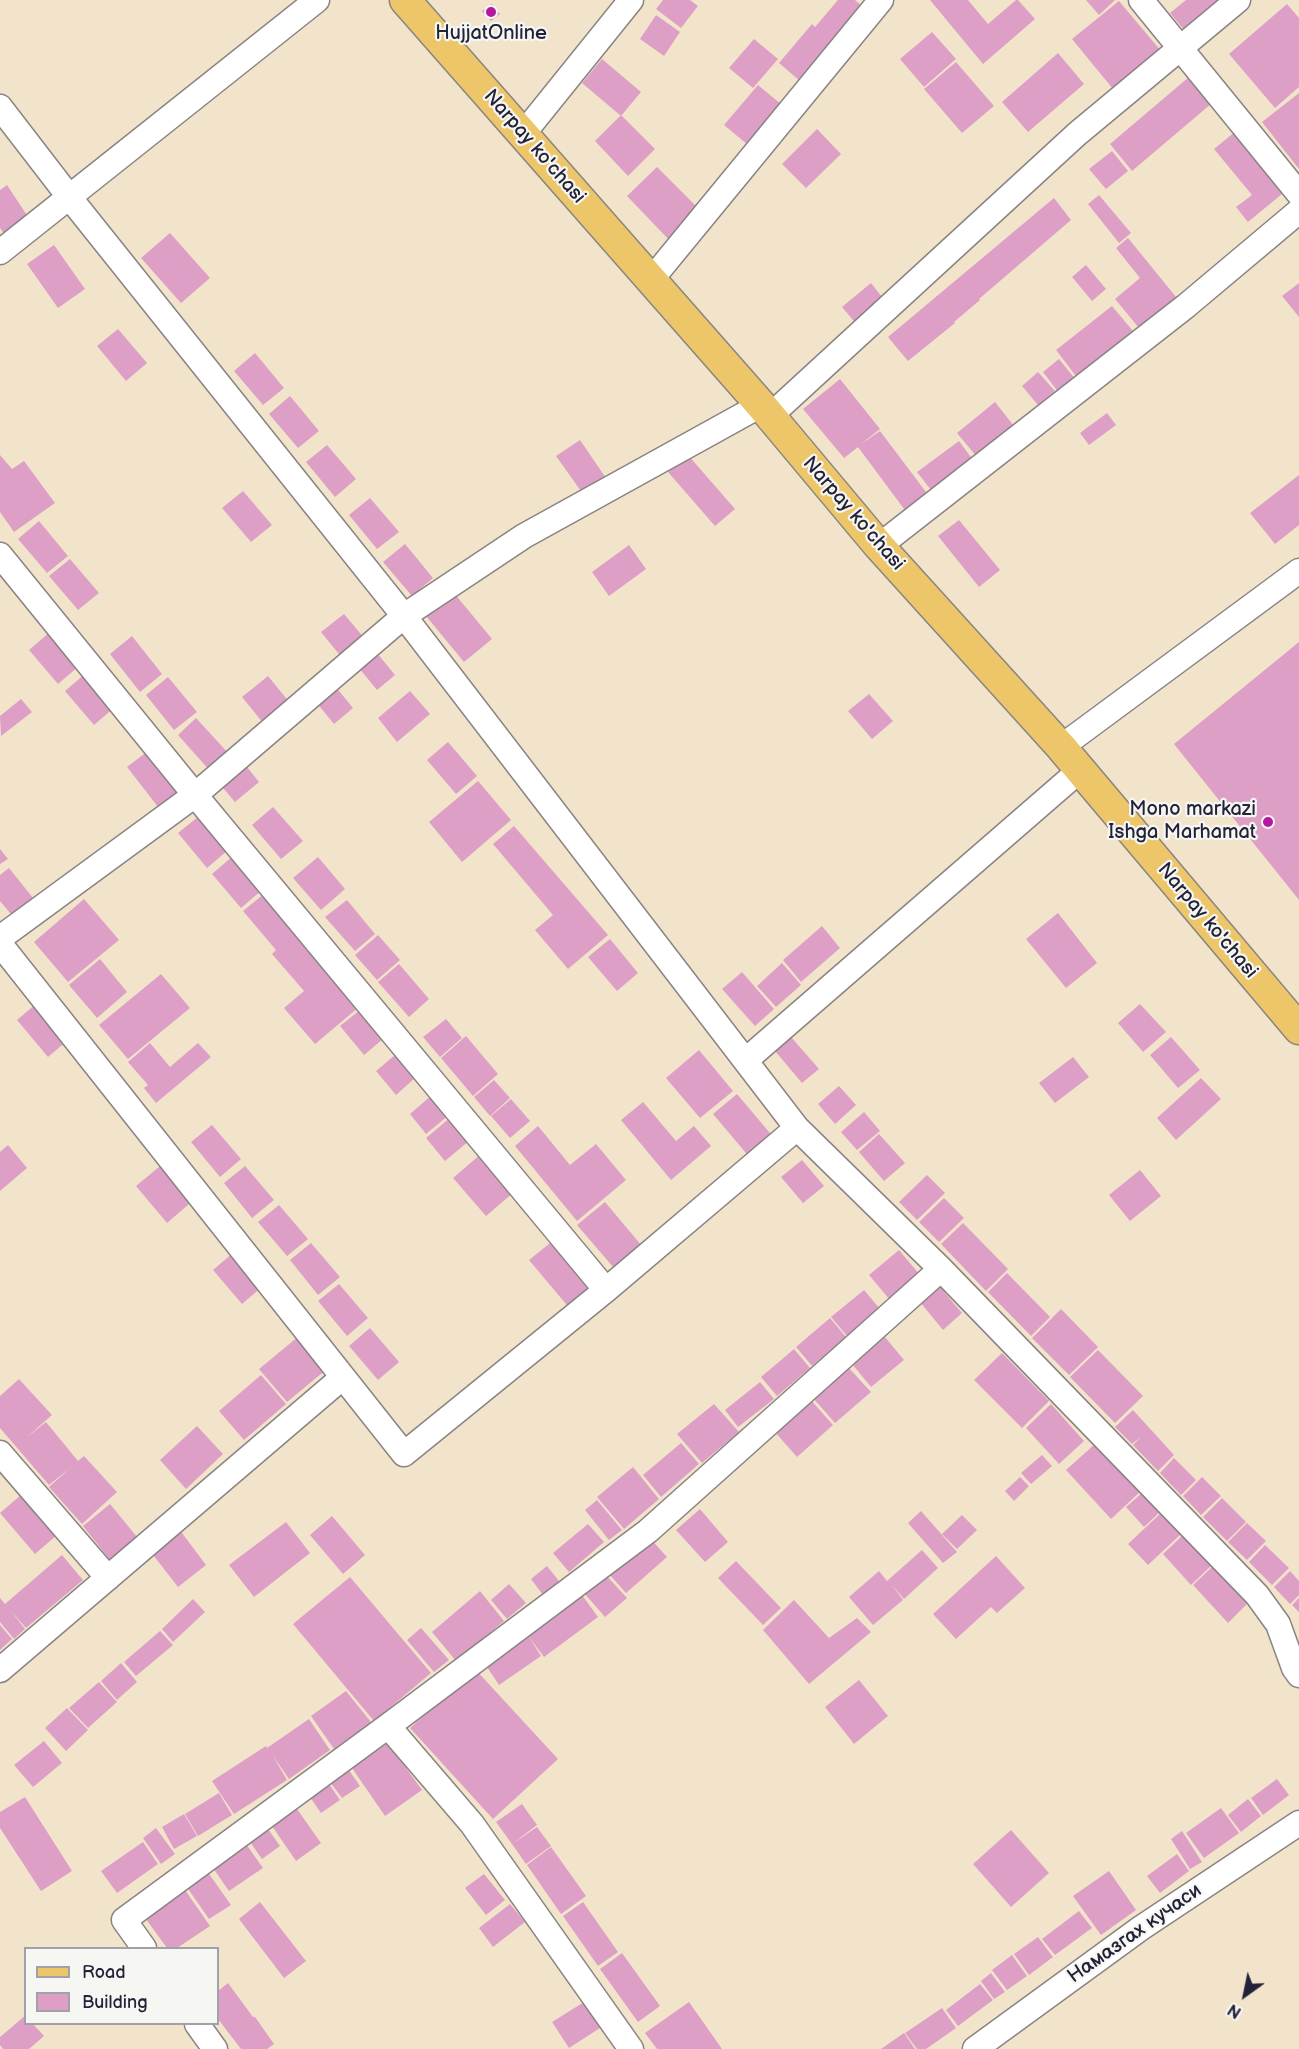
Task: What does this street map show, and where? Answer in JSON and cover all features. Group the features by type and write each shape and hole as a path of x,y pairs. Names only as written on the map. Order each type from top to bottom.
{"main road":[{"name":"Narpay ko'chasi","path":"405,0 766,411 879,546 1061,747 1299,1029"}],"street":[{"path":"0,252 317,0"},
{"path":"523,134 631,0"},
{"path":"651,280 881,0"},
{"path":"1141,0 1299,194"},
{"path":"0,938 195,795 404,616 524,536 766,411 1077,134 1238,0"},
{"path":"0,107 404,616 797,1128 941,1269 1257,1595 1278,1624 1299,1676"},
{"path":"879,546 1186,306 1299,211"},
{"path":"0,555 195,795 606,1290"},
{"path":"1061,747 1299,571"},
{"path":"746,1060 1079,771"},
{"path":"0,944 404,1454 606,1290 797,1128"},
{"path":"143,1947 124,1920 648,1531 941,1269"},
{"path":"0,1670 343,1377"},
{"path":"0,1453 108,1578"},
{"path":"388,1726 472,1824 631,2049"},
{"name":"Намазгах кучаси","path":"975,2049 1141,1928 1299,1823"},
{"path":"198,2025 215,2049"}],"building":[{"path":"663,0 690,0 698,6 681,28 656,9"},
{"path":"838,0 855,0 865,9 807,87 779,63 812,24 815,27"},
{"path":"930,0 968,0 988,24 1018,0 1035,19 983,64"},
{"path":"1086,0 1115,0 1099,15"},
{"path":"1186,0 1230,0 1190,37 1170,13"},
{"path":"1119,1 1161,51 1113,89 1072,39"},
{"name":"HujjatOnline","path":"492,4 500,14 491,21 482,11"},
{"path":"1287,4 1299,18 1299,87 1275,108 1229,54"},
{"path":"656,15 680,32 664,56 640,39"},
{"path":"932,32 956,59 924,87 900,59"},
{"path":"754,39 778,59 753,88 729,68"},
{"path":"1058,53 1084,84 1028,132 1002,102"},
{"path":"602,59 641,92 621,116 582,83"},
{"path":"956,62 994,106 962,133 924,89"},
{"path":"1189,77 1211,104 1132,171 1110,144"},
{"path":"758,85 788,110 754,150 724,125"},
{"path":"1299,93 1299,169 1262,122"},
{"path":"621,115 655,149 628,176 595,141"},
{"path":"817,129 841,154 806,188 782,164"},
{"path":"1236,131 1288,189 1248,222 1236,207 1252,195 1214,149"},
{"path":"1112,151 1128,171 1106,189 1089,169"},
{"path":"657,167 703,213 672,243 627,196"},
{"path":"7,185 36,229 12,245 0,228 0,190"},
{"path":"1099,195 1131,233 1119,243 1088,204"},
{"path":"1054,198 1071,220 979,299 955,323 908,361 888,337"},
{"path":"170,233 210,278 181,303 141,258"},
{"path":"1128,238 1176,297 1139,328 1115,299 1140,278 1116,248"},
{"path":"54,245 85,289 58,308 27,264"},
{"path":"1086,265 1106,289 1092,301 1072,277"},
{"path":"871,283 886,302 858,326 842,307"},
{"path":"1299,283 1299,317 1282,296"},
{"path":"1112,306 1133,331 1076,376 1056,350"},
{"path":"118,329 147,363 126,381 97,346"},
{"path":"255,353 284,388 263,405 234,371"},
{"path":"1059,359 1076,380 1059,393 1043,372"},
{"path":"1038,372 1055,391 1038,405 1022,386"},
{"path":"840,379 880,429 860,445 880,431 929,496 907,513 858,447 844,458 803,409"},
{"path":"290,396 319,431 298,448 269,414"},
{"path":"995,402 1014,426 977,457 957,433"},
{"path":"1107,413 1116,425 1089,445 1080,433"},
{"path":"580,440 606,478 583,494 556,456"},
{"path":"959,441 973,460 931,490 917,472"},
{"path":"327,445 356,479 335,497 306,462"},
{"path":"0,455 12,469 24,461 55,503 14,532 0,512"},
{"path":"688,455 735,509 715,526 668,472"},
{"path":"1299,475 1299,525 1275,544 1250,513"},
{"path":"243,491 272,525 251,542 222,508"},
{"path":"370,498 399,532 377,549 349,515"},
{"path":"959,520 1000,570 979,587 938,536"},
{"path":"39,521 68,556 47,573 18,539"},
{"path":"405,544 433,578 412,596 383,562"},
{"path":"629,545 646,569 609,596 592,572"},
{"path":"70,559 99,593 78,610 49,576"},
{"path":"454,593 492,639 464,662 426,616"},
{"path":"344,614 370,645 347,664 321,632"},
{"path":"50,632 79,666 58,684 29,650"},
{"path":"132,636 162,674 140,692 110,654"},
{"name":"Mono markazi Ishga Marhamat","path":"1299,642 1299,900 1174,744"},
{"path":"377,653 395,675 377,690 359,668"},
{"path":"86,673 115,707 94,725 65,691"},
{"path":"268,676 294,708 268,729 242,697"},
{"path":"168,677 197,712 174,730 146,695"},
{"path":"335,686 353,708 334,724 316,702"},
{"path":"410,691 430,714 397,742 378,718"},
{"path":"869,694 893,721 872,739 848,711"},
{"path":"21,699 32,712 1,736 0,716"},
{"path":"196,718 230,755 211,772 178,735"},
{"path":"448,742 477,776 456,794 427,760"},
{"path":"148,751 183,795 162,812 127,767"},
{"path":"242,761 259,782 235,802 218,782"},
{"path":"478,781 511,820 462,862 429,822"},
{"path":"273,807 303,841 281,859 252,825"},
{"path":"199,816 228,850 207,868 178,833"},
{"path":"514,826 608,935 568,969 535,930 553,915 493,844"},
{"path":"0,849 8,859 0,864"},
{"path":"233,856 262,890 241,908 212,874"},
{"path":"318,857 345,889 321,910 293,878"},
{"path":"9,868 45,913 24,930 0,901 0,875"},
{"path":"265,893 359,1007 315,1044 284,1008 304,991 272,954 276,950 243,911"},
{"path":"84,899 119,940 68,982 34,942"},
{"path":"347,900 375,934 355,951 325,917"},
{"path":"1058,913 1097,963 1066,988 1026,939"},
{"path":"822,926 840,948 801,982 783,960"},
{"path":"378,935 400,960 377,980 355,955"},
{"path":"610,939 638,973 617,991 588,957"},
{"path":"100,959 127,992 97,1018 69,985"},
{"path":"782,963 801,985 776,1007 757,986"},
{"path":"399,964 429,999 409,1017 378,982"},
{"path":"742,972 774,1009 755,1026 722,989"},
{"path":"161,974 190,1008 128,1059 99,1025"},
{"path":"37,1003 68,1040 48,1057 17,1020"},
{"path":"1140,1004 1166,1032 1143,1052 1118,1023"},
{"path":"360,1010 384,1038 364,1055 340,1026"},
{"path":"446,1019 462,1038 440,1057 423,1037"},
{"path":"466,1036 498,1074 473,1096 441,1058"},
{"path":"791,1037 819,1069 802,1083 775,1051"},
{"path":"1171,1037 1200,1070 1178,1088 1150,1055"},
{"path":"150,1043 170,1067 198,1043 211,1057 156,1103 144,1088 148,1085 128,1062"},
{"path":"699,1050 733,1091 700,1118 666,1078"},
{"path":"395,1055 415,1078 396,1095 376,1071"},
{"path":"1073,1057 1089,1077 1055,1103 1039,1083"},
{"path":"1201,1078 1221,1099 1176,1140 1157,1118"},
{"path":"494,1080 510,1098 490,1116 474,1097"},
{"path":"839,1086 856,1105 835,1124 818,1104"},
{"path":"737,1094 775,1139 751,1159 713,1114"},
{"path":"432,1095 449,1115 426,1134 410,1114"},
{"path":"511,1099 530,1121 510,1138 491,1116"},
{"path":"643,1102 676,1141 694,1126 711,1146 671,1180 621,1120"},
{"path":"864,1112 880,1131 857,1150 841,1132"},
{"path":"451,1117 470,1140 445,1161 426,1138"},
{"path":"212,1125 241,1159 220,1177 191,1142"},
{"path":"538,1126 570,1165 596,1144 626,1180 577,1221 515,1146"},
{"path":"879,1134 905,1163 884,1181 859,1152"},
{"path":"8,1145 27,1168 0,1191 0,1152"},
{"path":"481,1154 514,1192 486,1216 453,1178"},
{"path":"802,1160 824,1186 803,1203 781,1177"},
{"path":"165,1162 196,1198 167,1223 136,1186"},
{"path":"245,1166 274,1200 252,1218 224,1183"},
{"path":"1140,1170 1161,1196 1130,1221 1109,1195"},
{"path":"927,1175 945,1193 917,1220 899,1202"},
{"path":"944,1198 964,1218 939,1242 919,1222"},
{"path":"605,1202 647,1252 620,1275 577,1225"},
{"path":"279,1205 308,1239 287,1256 258,1222"},
{"path":"963,1223 1008,1269 986,1291 941,1244"},
{"path":"555,1239 597,1288 571,1310 529,1260"},
{"path":"311,1243 340,1277 318,1295 290,1260"},
{"path":"899,1250 920,1275 890,1300 869,1275"},
{"path":"234,1252 263,1286 242,1304 213,1270"},
{"path":"1007,1273 1050,1317 1031,1336 988,1292"},
{"path":"339,1284 368,1318 347,1336 318,1301"},
{"path":"939,1286 962,1313 943,1330 920,1302"},
{"path":"864,1290 880,1309 847,1336 831,1317"},
{"path":"1061,1309 1098,1347 1069,1375 1032,1338"},
{"path":"830,1318 846,1337 812,1366 796,1347"},
{"path":"370,1328 399,1362 378,1380 349,1346"},
{"path":"299,1336 327,1369 287,1402 259,1369"},
{"path":"885,1337 904,1360 871,1387 852,1364"},
{"path":"794,1349 810,1368 777,1396 761,1377"},
{"path":"1098,1350 1143,1396 1115,1423 1070,1377"},
{"path":"1002,1353 1049,1401 1022,1428 974,1380"},
{"path":"848,1367 871,1392 835,1423 813,1398"},
{"path":"261,1375 286,1404 244,1440 219,1411"},
{"path":"19,1379 52,1415 26,1438 46,1422 78,1461 84,1456 117,1492 82,1524 49,1487 70,1468 49,1485 0,1428 0,1396"},
{"path":"760,1382 774,1399 738,1427 725,1410"},
{"path":"810,1399 833,1425 797,1457 774,1431"},
{"path":"714,1404 739,1432 702,1463 677,1434"},
{"path":"1051,1404 1084,1441 1059,1464 1026,1428"},
{"path":"1133,1410 1174,1455 1158,1471 1133,1445 1141,1437 1132,1444 1115,1427"},
{"path":"197,1426 223,1454 186,1489 160,1460"},
{"path":"681,1443 699,1464 661,1497 643,1475"},
{"path":"1096,1443 1141,1491 1111,1519 1066,1470"},
{"path":"1042,1455 1052,1466 1031,1484 1021,1473"},
{"path":"1174,1458 1196,1480 1181,1495 1160,1473"},
{"path":"633,1467 659,1499 624,1529 597,1497"},
{"path":"1020,1477 1029,1486 1014,1501 1005,1491"},
{"path":"1202,1477 1221,1496 1201,1515 1183,1496"},
{"path":"1142,1493 1160,1512 1144,1527 1126,1507"},
{"path":"22,1494 57,1535 35,1554 0,1513"},
{"path":"1222,1498 1246,1522 1227,1541 1203,1517"},
{"path":"597,1500 622,1530 609,1540 585,1510"},
{"path":"110,1504 142,1543 114,1565 83,1526"},
{"path":"700,1509 728,1542 705,1562 676,1530"},
{"path":"921,1511 957,1552 943,1563 908,1523"},
{"path":"1161,1513 1181,1534 1148,1565 1128,1544"},
{"path":"962,1515 977,1530 957,1549 942,1534"},
{"path":"332,1516 365,1555 343,1574 310,1535"},
{"path":"286,1522 310,1553 254,1597 229,1565"},
{"path":"1247,1523 1266,1541 1247,1560 1228,1542"},
{"path":"588,1524 604,1542 569,1572 553,1553"},
{"path":"179,1529 206,1565 178,1587 150,1551"},
{"path":"1183,1535 1211,1566 1191,1585 1163,1554"},
{"path":"649,1537 667,1557 626,1593 608,1573"},
{"path":"1265,1545 1289,1568 1272,1585 1249,1562"},
{"path":"922,1550 938,1568 904,1599 892,1585 903,1600 873,1625 849,1597 879,1571 887,1581"},
{"path":"62,1555 83,1580 26,1628 11,1611 25,1629 14,1639 0,1622 0,1598 5,1604"},
{"path":"996,1556 1025,1588 997,1613 991,1607 956,1639 933,1614"},
{"path":"736,1561 781,1608 763,1625 718,1578"},
{"path":"547,1566 559,1581 543,1595 531,1579"},
{"path":"1212,1567 1247,1604 1228,1623 1193,1585"},
{"path":"1290,1571 1299,1581 1299,1595 1290,1604 1274,1587"},
{"path":"605,1574 627,1598 605,1617 584,1593"},
{"path":"350,1577 431,1673 374,1721 293,1624"},
{"path":"509,1584 526,1603 507,1619 491,1600"},
{"path":"480,1591 504,1621 456,1661 432,1632"},
{"path":"582,1595 598,1617 544,1657 529,1637 541,1656 499,1685 485,1664"},
{"path":"1299,1598 1299,1612 1292,1605"},
{"path":"193,1599 205,1612 173,1642 162,1629"},
{"path":"794,1600 829,1638 857,1618 871,1632 809,1684 763,1630"},
{"path":"0,1625 12,1639 0,1650"},
{"path":"421,1628 449,1660 434,1672 407,1640"},
{"path":"160,1631 173,1645 136,1676 124,1662"},
{"path":"121,1663 137,1682 117,1700 101,1681"},
{"path":"475,1669 558,1759 493,1819 410,1728"},
{"path":"859,1680 888,1716 854,1744 825,1707"},
{"path":"99,1682 117,1702 88,1728 69,1708"},
{"path":"346,1691 371,1722 334,1749 311,1716"},
{"path":"67,1708 88,1730 66,1751 45,1728"},
{"path":"309,1719 330,1750 289,1779 273,1756 287,1780 234,1814 212,1781 266,1746 267,1748"},
{"path":"44,1741 62,1763 33,1787 14,1765"},
{"path":"388,1743 422,1790 385,1816 352,1768"},
{"path":"348,1769 360,1786 342,1798 330,1782"},
{"path":"1277,1779 1289,1795 1263,1815 1251,1798"},
{"path":"329,1784 340,1800 321,1813 310,1797"},
{"path":"219,1793 232,1815 198,1836 185,1814"},
{"path":"25,1797 72,1871 41,1891 0,1828 0,1812"},
{"path":"1248,1799 1261,1816 1241,1832 1228,1815"},
{"path":"522,1804 537,1825 512,1844 496,1822"},
{"path":"1221,1808 1239,1833 1204,1858 1186,1833"},
{"path":"297,1809 321,1843 296,1861 272,1826"},
{"path":"184,1814 197,1836 174,1849 162,1827"},
{"path":"537,1827 551,1846 526,1864 512,1844"},
{"path":"156,1828 175,1854 161,1864 143,1838"},
{"path":"268,1829 280,1846 262,1859 250,1842"},
{"path":"1011,1830 1049,1873 1011,1907 973,1864"},
{"path":"1182,1831 1202,1862 1190,1869 1171,1839"},
{"path":"143,1842 158,1864 117,1893 101,1871"},
{"path":"246,1844 263,1868 229,1891 213,1868"},
{"path":"551,1847 586,1896 561,1914 527,1865"},
{"path":"1177,1854 1189,1871 1160,1893 1147,1876"},
{"path":"207,1871 231,1905 209,1919 186,1886"},
{"path":"1109,1871 1136,1910 1101,1935 1073,1896"},
{"path":"484,1874 505,1900 486,1915 465,1888"},
{"path":"183,1887 210,1926 178,1947 166,1947 143,1915"},
{"path":"260,1902 306,1961 284,1978 239,1919"},
{"path":"583,1902 618,1952 598,1966 563,1916"},
{"path":"510,1904 525,1922 493,1947 479,1928"},
{"path":"1079,1911 1092,1928 1055,1955 1042,1939"},
{"path":"1038,1937 1053,1957 1029,1975 1014,1954"},
{"path":"622,1953 660,2006 638,2022 600,1969"},
{"path":"1012,1955 1027,1976 1007,1990 992,1970"},
{"path":"991,1973 1005,1992 994,1999 981,1981"},
{"path":"228,1983 274,2044 267,2049 241,2049 219,2020 219,1990"},
{"path":"980,1984 993,2000 958,2026 946,2010"},
{"path":"584,2002 600,2028 569,2048 552,2022"},
{"path":"689,2002 722,2049 657,2049 645,2033"},
{"path":"942,2008 956,2028 926,2049 917,2049 905,2033"},
{"path":"24,2017 24,2025 34,2025 44,2036 29,2049 3,2049 0,2045 0,2037"},
{"path":"904,2033 915,2049 881,2049"}],"place":[{"name":"HujjatOnline","path":"491,12"},
{"name":"Mono markazi Ishga Marhamat","path":"1268,822"}]}
